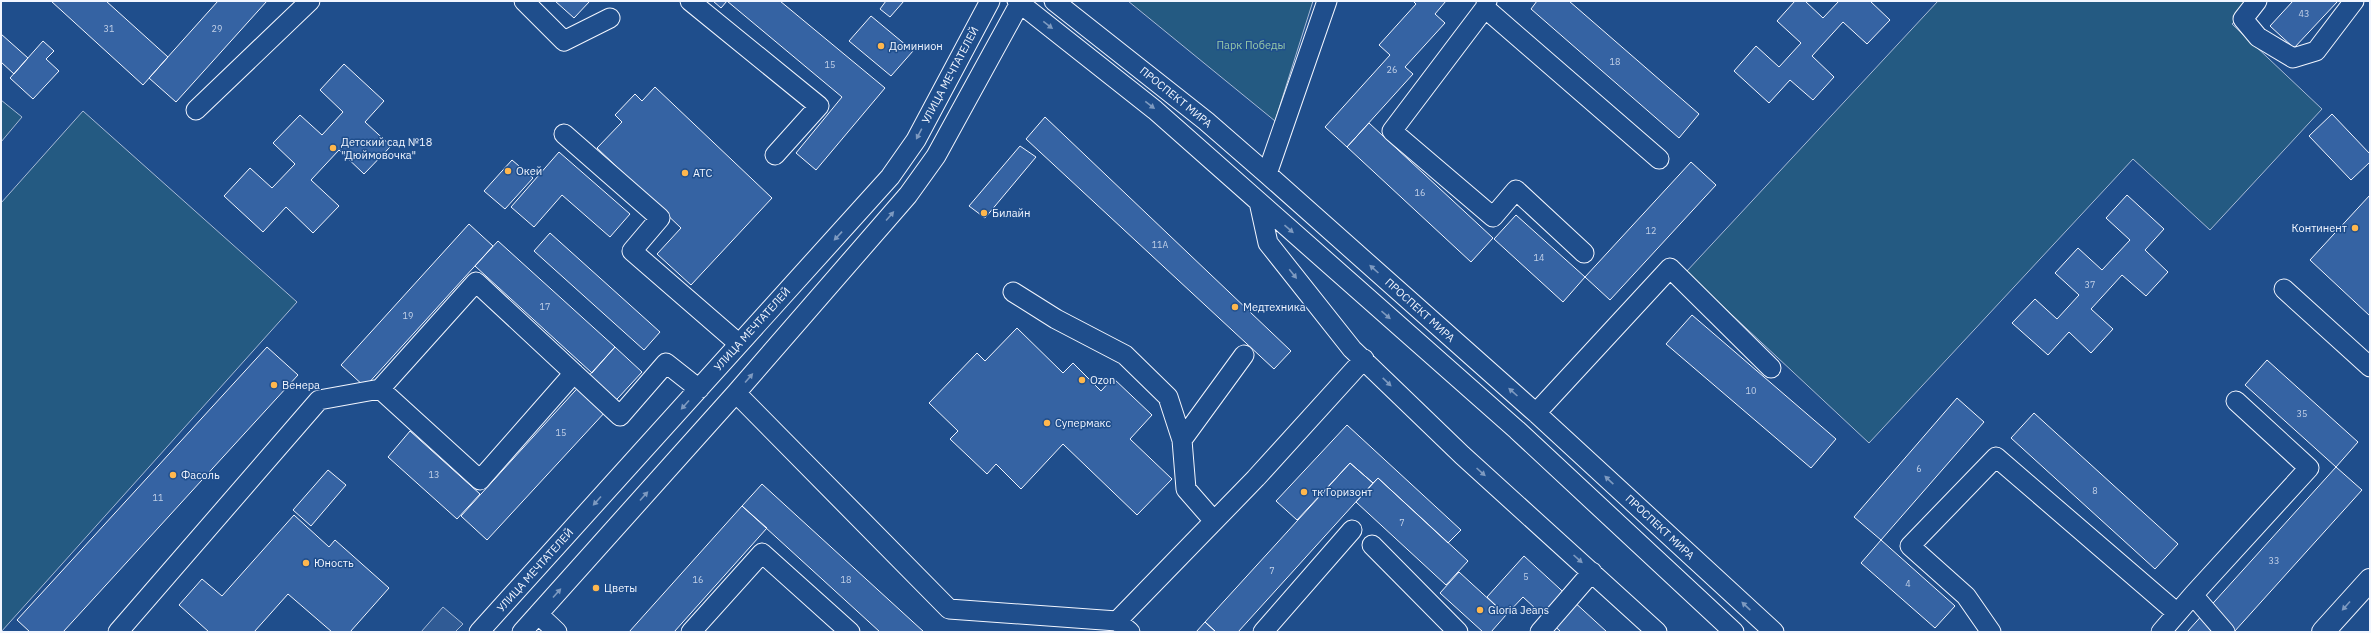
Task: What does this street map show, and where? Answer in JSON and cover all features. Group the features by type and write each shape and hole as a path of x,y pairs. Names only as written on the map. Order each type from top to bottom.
{"main road":[{"path":"2323,632 2370,580"}],"street":[{"path":"196,110 310,1"},
{"path":"524,1 564,41 610,18"},
{"path":"690,1 819,106 775,154"},
{"name":"УЛИЦА МЕЧТАТЕЛЕЙ","path":"479,632 699,389 738,343 890,177 916,140 990,1"},
{"name":"ПРОСПЕКТ МИРА","path":"1054,1 1206,121 1267,174 1536,413 1774,632"},
{"path":"1267,174 1327,1"},
{"path":"2257,1 2243,19 2258,37 2293,58 2316,51 2354,1"},
{"path":"522,632 736,393 908,195 936,156 1020,2"},
{"name":"ПРОСПЕКТ МИРА","path":"1020,2 1155,110 1517,430 1734,632"},
{"path":"1584,253 1516,190 1493,217 1392,131 1486,4 1659,159"},
{"path":"564,134 660,218 632,251 738,343"},
{"path":"1259,202 1268,243 1352,349 1462,454 1657,632"},
{"path":"1536,413 1670,268 1771,368"},
{"path":"118,632 319,400 380,389 476,282 620,416 666,364 699,389"},
{"path":"2284,289 2370,367"},
{"path":"1013,292 1056,319 1125,355 1168,397 1182,440 1186,489 1214,521"},
{"path":"1182,440 1244,355"},
{"path":"736,393 949,609 1123,626 1214,521 1261,473 1364,359"},
{"path":"380,389 480,480 574,373"},
{"path":"2161,632 2309,468 2236,401"},
{"path":"1990,632 1966,596 1910,546 1996,457 2177,613"},
{"path":"1263,632 1352,530"},
{"path":"1372,545 1458,632"},
{"path":"691,632 762,553 850,632"},
{"path":"1540,632 1592,572"},
{"path":"2193,595 2225,632"},
{"path":"538,614 557,632"}],"green space":[{"name":"Парк Победы","path":"1128,1 1313,1 1275,121"},
{"path":"1938,1 2253,1 2232,24 2322,109 2210,230 2133,159 1869,443 1686,272"},
{"path":"1,100 22,117 1,142"},
{"path":"83,111 297,302 1,632 1,203"}],"shaded area":[{"path":"443,607 463,624 455,632 421,632"}],"building":[{"path":"51,1 106,1 168,57 143,85"},
{"path":"218,1 267,1 176,102 149,78"},
{"path":"555,1 590,1 574,18"},
{"path":"713,1 727,1 721,8"},
{"path":"727,1 780,1 885,88 816,170 796,153 842,97"},
{"path":"886,1 904,1 890,17 880,9"},
{"path":"1413,1 1446,1 1435,14 1445,23 1405,67 1413,74 1347,147 1325,127 1390,55 1379,45 1416,4"},
{"path":"1537,1 1569,1 1699,114 1679,138 1531,9"},
{"path":"1795,1 1805,1 1823,18 1839,1 1870,1 1890,20 1867,44 1843,22 1812,56 1834,77 1813,100 1790,80 1769,103 1734,71 1756,46 1779,67 1801,43 1777,21"},
{"path":"2293,1 2338,1 2294,48 2270,26"},
{"name":"Доминион","path":"871,16 913,51 891,76 849,41"},
{"path":"1,34 28,58 14,74 1,62"},
{"path":"43,41 54,51 46,59 59,71 33,99 10,78"},
{"name":"Детский сад №18 \"Дюймовочка\"","path":"344,64 384,101 365,122 391,146 364,174 339,150 311,180 339,206 313,233 286,207 263,232 224,196 250,168 272,188 295,164 273,143 300,115 322,135 343,112 320,90"},
{"name":"АТС","path":"655,87 772,198 691,285 657,254 681,228 597,148 622,122 615,115 635,94 642,101"},
{"path":"2332,114 2370,154 2370,162 2351,180 2309,136"},
{"path":"1045,117 1291,351 1274,369 1026,139"},
{"path":"1369,123 1493,238 1471,262 1347,147"},
{"path":"1020,146 1036,157 985,218 969,206"},
{"path":"559,152 630,214 610,237 562,195 534,227 511,207"},
{"path":"512,160 533,178 505,209 484,191"},
{"path":"1691,162 1716,185 1610,300 1585,277"},
{"path":"2127,195 2164,229 2145,250 2168,272 2146,296 2122,275 2091,309 2113,329 2091,353 2069,332 2048,355 2012,323 2035,299 2057,319 2079,295 2055,273 2078,248 2102,270 2130,240 2106,218"},
{"name":"Континент","path":"2370,195 2370,316 2310,260"},
{"path":"1516,215 1585,277 1563,302 1494,239"},
{"path":"469,224 493,246 365,387 341,365"},
{"path":"550,233 660,332 644,350 534,251"},
{"path":"498,241 615,347 592,373 475,266"},
{"path":"1692,315 1836,439 1811,468 1666,344"},
{"name":"Супермакс","path":"1017,328 1063,373 1073,363 1101,391 1113,378 1152,415 1130,439 1172,479 1137,515 1063,444 1021,489 996,464 987,474 950,439 958,431 929,403 977,353 985,361"},
{"path":"267,347 298,375 63,632 30,632 17,620"},
{"path":"615,347 642,372 487,540 461,516"},
{"path":"2267,360 2358,442 2336,467 2245,385"},
{"path":"1957,398 1984,422 1881,540 1854,517"},
{"path":"2034,413 2178,544 2155,569 2011,438"},
{"name":"тк Горизонт","path":"1347,425 1461,530 1448,543 1378,478 1373,483 1350,463 1297,520 1276,501"},
{"path":"410,431 480,494 457,519 388,457"},
{"path":"1350,463 1373,483 1238,632 1216,632 1205,622"},
{"path":"2336,467 2362,490 2234,632 2187,632"},
{"path":"328,470 346,485 311,526 293,510"},
{"path":"1378,478 1468,561 1446,585 1356,502"},
{"path":"762,484 924,632 880,632 742,506"},
{"path":"742,506 767,528 674,632 629,632"},
{"name":"Юность","path":"294,515 329,547 335,540 389,588 350,632 332,632 288,594 254,632 209,632 179,605 202,579 222,596"},
{"path":"1881,540 1955,606 1935,628 1861,563"},
{"path":"1524,556 1607,632 1561,632 1523,597 1506,615 1487,597"},
{"path":"1459,572 1506,615 1491,632 1483,632 1440,593"},
{"path":"1205,622 1216,632 1196,632"}],"place":[{"name":"Доминион","path":"881,46"},
{"name":"Детский сад №18 \"Дюймовочка\"","path":"333,148"},
{"name":"Окей","path":"508,171"},
{"name":"АТС","path":"685,173"},
{"name":"Билайн","path":"984,213"},
{"name":"Континент","path":"2355,228"},
{"name":"Медтехника","path":"1235,307"},
{"name":"Ozon","path":"1082,380"},
{"name":"Венера","path":"274,385"},
{"name":"Супермакс","path":"1047,423"},
{"name":"Фасоль","path":"173,475"},
{"name":"тк Горизонт","path":"1304,492"},
{"name":"Юность","path":"306,563"},
{"name":"Цветы","path":"596,588"},
{"name":"Gloria Jeans","path":"1480,610"}]}
